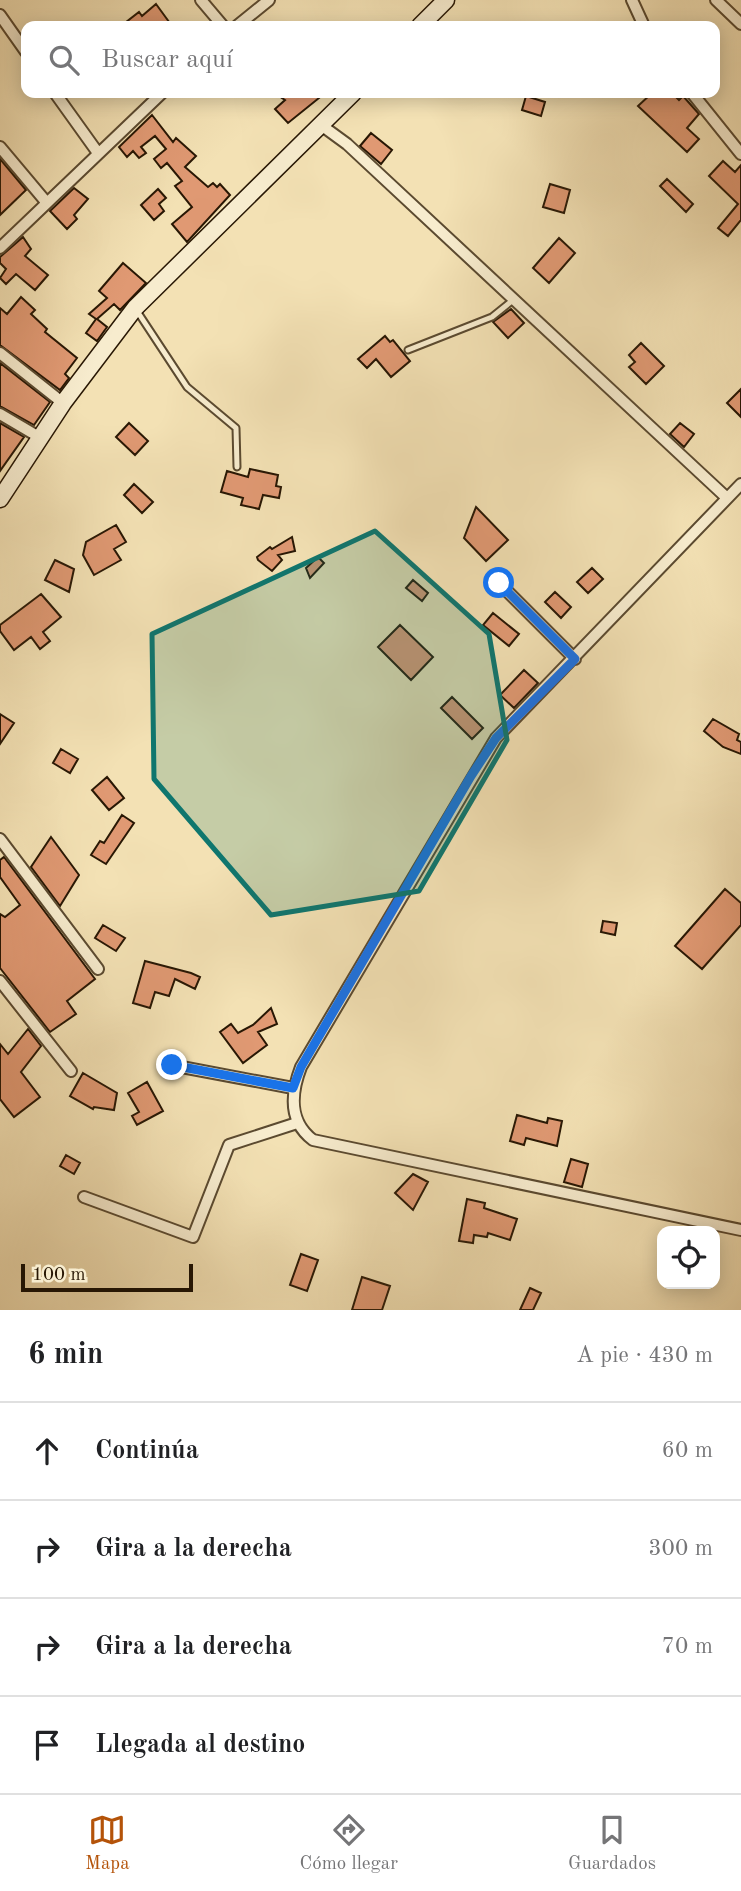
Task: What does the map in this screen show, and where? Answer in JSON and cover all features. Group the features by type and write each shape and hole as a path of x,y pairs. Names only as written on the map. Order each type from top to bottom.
{"main road":[{"path":"425,21 446,0"},
{"path":"3,490 63,403 135,308 348,98"}],"street":[{"path":"201,0 219,21"},
{"path":"243,21 269,0"},
{"path":"632,0 642,21"},
{"path":"716,0 741,24"},
{"path":"0,15 21,45"},
{"path":"59,98 98,153"},
{"path":"0,248 157,98"},
{"path":"696,98 741,154"},
{"path":"321,125 347,144 727,498"},
{"path":"0,147 47,203"},
{"path":"0,353 63,403"},
{"path":"0,414 39,437"},
{"path":"741,484 496,738 471,776 301,1067 293,1088 297,1123 302,1132 313,1140 741,1230"},
{"path":"499,583 575,659"},
{"path":"0,839 98,969"},
{"path":"0,981 71,1071"},
{"path":"172,1065 293,1088"},
{"path":"84,1196 193,1237 229,1145 297,1123"}],"lane":[{"path":"408,350 492,317 513,300"},
{"path":"135,308 187,387 236,428 237,467"}],"highlighted area":[{"path":"375,531 489,634 507,740 419,891 271,915 154,779 152,634"}],"building":[{"path":"156,4 168,21 127,21 139,12 142,16"},
{"path":"282,98 319,98 288,123 275,109 285,100"},
{"path":"525,98 545,102 541,116 522,110"},
{"path":"647,98 685,98 699,114 687,128 699,139 687,152 638,106"},
{"path":"152,115 173,142 176,138 196,156 185,167 208,187 213,183 217,187 220,184 230,195 187,242 172,224 192,207 175,186 182,181 167,163 161,168 154,159 166,149 155,136 141,147 146,153 139,158 133,151 127,157 119,147"},
{"path":"371,133 392,150 381,164 360,146"},
{"path":"0,159 26,190 0,215"},
{"path":"723,161 735,172 741,165 741,220 728,236 718,228 738,204 709,176"},
{"path":"667,179 693,204 686,212 660,186"},
{"path":"550,184 570,190 564,213 543,207"},
{"path":"74,188 88,199 74,215 77,219 67,229 50,211"},
{"path":"158,189 166,198 159,204 164,211 154,220 141,205"},
{"path":"23,237 31,249 25,256 48,275 35,290 16,274 6,284 0,278 6,269 0,263 0,257"},
{"path":"559,238 575,253 549,283 533,268"},
{"path":"123,263 146,283 120,310 114,304 97,319 107,327 97,341 86,333 96,319 89,314 107,298 99,291"},
{"path":"21,297 35,310 31,314 47,329 45,332 77,358 65,374 69,378 60,390 0,345 0,308 7,314"},
{"path":"511,309 524,323 508,338 493,322"},
{"path":"385,336 390,342 393,340 410,361 391,377 376,359 367,368 358,359"},
{"path":"641,343 664,366 646,384 629,367 635,362 629,355"},
{"path":"0,363 50,402 34,425 0,406"},
{"path":"741,389 741,417 727,403"},
{"path":"0,423 24,437 0,471"},
{"path":"129,423 148,441 135,455 116,437"},
{"path":"680,423 694,434 684,447 670,434"},
{"path":"250,469 278,475 276,486 281,487 279,498 263,495 259,509 241,505 243,498 221,492 227,471 248,477"},
{"path":"134,484 153,502 142,513 124,495"},
{"path":"476,507 508,540 486,561 464,538"},
{"path":"116,525 126,542 114,549 121,560 94,575 83,555 86,542"},
{"path":"292,537 295,551 278,555 282,560 272,571 258,560 257,557 270,547 272,549"},
{"path":"318,557 324,563 310,578 306,568"},
{"path":"55,560 74,569 69,592 45,580"},
{"path":"592,568 603,579 588,593 577,582"},
{"path":"413,580 428,593 422,601 406,588"},
{"path":"555,592 571,607 561,618 545,602"},
{"path":"41,594 61,617 43,632 50,641 40,649 31,637 14,650 0,631 0,625"},
{"path":"493,613 519,634 509,646 483,625"},
{"path":"400,625 433,657 411,680 378,647"},
{"path":"524,670 538,683 514,708 500,695"},
{"path":"452,697 483,728 472,739 441,708"},
{"path":"0,714 14,723 0,744"},
{"path":"713,719 739,734 737,740 741,742 741,754 723,747 704,731"},
{"path":"61,749 78,759 70,773 53,763"},
{"path":"107,777 124,798 109,810 92,790"},
{"path":"122,815 134,823 106,864 91,855 100,841 104,843"},
{"path":"51,837 79,875 60,906 31,867"},
{"path":"4,857 95,979 67,1001 76,1014 50,1032 0,968 0,914 5,917 20,905 0,877 0,860"},
{"path":"725,889 741,903 741,925 702,969 675,946"},
{"path":"603,921 617,923 615,935 601,932"},
{"path":"103,925 125,938 116,951 95,938"},
{"path":"145,961 200,977 195,989 175,979 169,996 155,992 150,1008 133,1003"},
{"path":"271,1008 277,1024 258,1032 267,1045 243,1063 220,1032 231,1024 238,1033 253,1025"},
{"path":"28,1029 41,1046 21,1072 40,1097 14,1117 0,1099 0,1044 8,1054"},
{"path":"83,1073 117,1093 114,1110 93,1109 70,1096"},
{"path":"147,1082 163,1111 137,1125 132,1116 139,1112 128,1093"},
{"path":"517,1115 547,1123 548,1118 562,1121 557,1146 526,1138 524,1145 510,1141"},
{"path":"66,1155 80,1163 74,1174 60,1166"},
{"path":"571,1159 588,1164 582,1187 564,1182"},
{"path":"413,1174 428,1182 413,1210 395,1193"},
{"path":"467,1199 485,1203 484,1208 517,1219 510,1240 488,1233 487,1237 474,1235 473,1243 459,1241"},
{"path":"301,1254 318,1260 307,1291 290,1285"},
{"path":"362,1277 390,1286 382,1310 352,1310"},
{"path":"530,1288 541,1293 533,1310 520,1310"}],"route":[{"path":"172,1065 293,1088 301,1067 471,776 496,738 575,659 499,583"}]}
